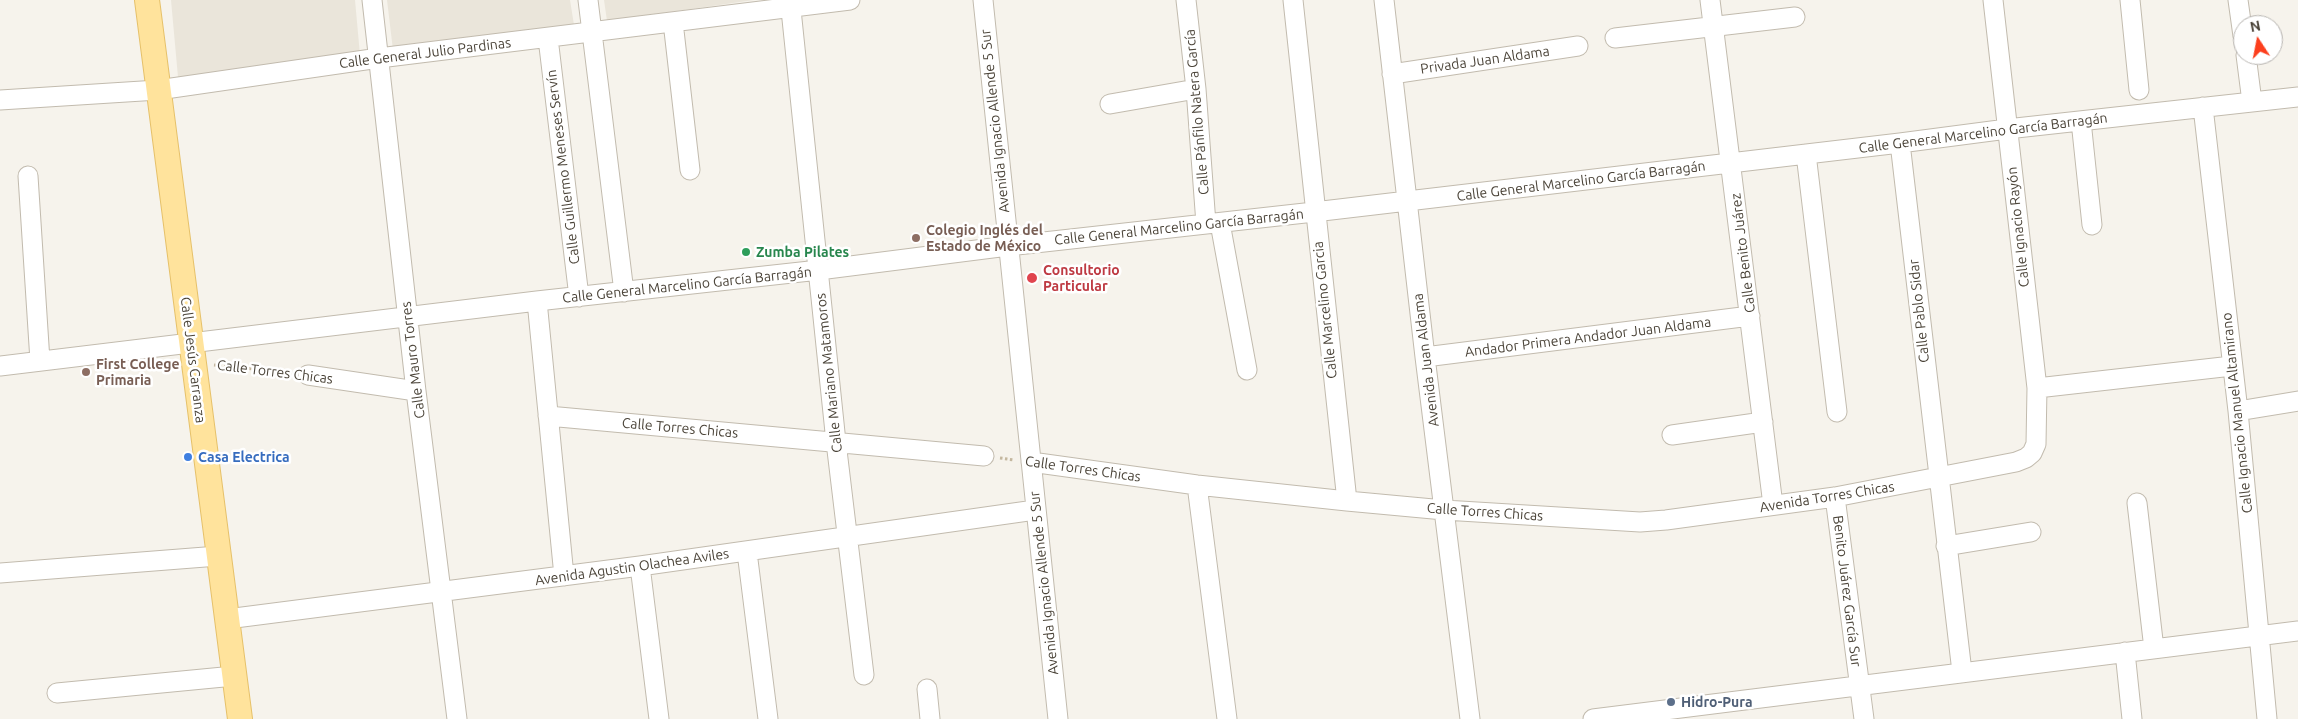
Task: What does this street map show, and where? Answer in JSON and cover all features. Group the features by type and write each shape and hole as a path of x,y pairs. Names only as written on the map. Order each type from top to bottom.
{"main road":[{"name":"Calle Jesús Carranza","path":"147,0 240,719"}],"street":[{"name":"Calle Mauro Torres","path":"372,0 416,391 457,719"},
{"path":"588,0 624,292"},
{"name":"Calle General Julio Pardinas","path":"0,100 158,90 379,58 673,22 790,4 850,0"},
{"name":"Avenida Ignacio Allende 5 Sur","path":"982,0 1058,719"},
{"name":"Calle Pánfilo Natera García","path":"1186,0 1213,224 1247,370"},
{"name":"Calle Marcelino Garcia","path":"1293,0 1314,212 1347,501"},
{"name":"Avenida Juan Aldama","path":"1384,0 1425,357 1470,719"},
{"name":"Calle Benito Juárez","path":"1710,0 1732,163 1773,505"},
{"name":"Calle Ignacio Rayón","path":"1993,0 2037,388 2038,430 2036,444 2032,453"},
{"path":"2130,0 2139,90"},
{"path":"2238,0 2240,15"},
{"name":"Calle Mariano Matamoros","path":"790,4 836,442 864,675"},
{"path":"1615,38 1795,17"},
{"path":"673,22 690,170"},
{"name":"Calle Guillermo Meneses Servín","path":"548,38 579,297"},
{"name":"Privada Juan Aldama","path":"1392,74 1578,46"},
{"path":"2247,65 2252,102"},
{"path":"1110,104 1196,89"},
{"name":"Calle General Marcelino García Barragán","path":"0,366 40,362 193,354 408,318 537,302 1732,163 2008,129 2298,97"},
{"name":"Calle Ignacio Manuel Altamirano","path":"2203,107 2238,411 2267,719"},
{"path":"2082,121 2092,225"},
{"name":"Calle Pablo Sidar","path":"1900,143 1962,672"},
{"path":"1806,154 1837,412"},
{"path":"28,176 40,362"},
{"path":"537,302 564,576"},
{"name":"Andador Primera Andador Juan Aldama","path":"1425,357 1750,316"},
{"path":"2037,388 2232,366"},
{"name":"Calle Torres Chicas","path":"308,375 416,391"},
{"path":"2238,411 2298,401"},
{"name":"Calle Torres Chicas","path":"548,416 984,456"},
{"path":"1672,435 1763,422"},
{"name":"Avenida Torres Chicas","path":"1617,521 1666,520 1835,497 2016,462 2032,453"},
{"name":"Calle Torres Chicas","path":"1031,462 1197,485 1347,501 1444,510 1617,521"},
{"path":"1197,485 1227,719"},
{"name":"Benito Juárez García Sur","path":"1835,497 1864,719"},
{"path":"2137,503 2154,649"},
{"name":"Avenida Agustin Olachea Aviles","path":"227,619 747,552 1036,510"},
{"path":"1946,546 2031,532"},
{"path":"747,552 768,719"},
{"path":"0,573 218,556"},
{"path":"640,566 659,719"},
{"path":"1593,719 1670,714 1962,672 2298,631"},
{"path":"2125,652 2132,719"},
{"path":"57,693 234,676"},
{"path":"927,689 930,719"}],"path":[{"name":"Calle Torres Chicas","path":"193,354 308,375"},
{"name":"Calle Torres Chicas","path":"984,456 1031,462"}],"shaded area":[{"path":"171,0 355,0 360,55 178,77"},
{"path":"387,0 570,0 574,25 393,50"},
{"path":"604,0 754,0 607,21"}],"place":[{"name":"Colegio Inglés del Estado de México","path":"916,238"},
{"name":"Zumba Pilates","path":"746,252"},
{"name":"Consultorio Particular","path":"1032,278"},
{"name":"First College Primaria","path":"86,372"},
{"name":"Casa Electrica","path":"188,457"},
{"name":"Hidro-Pura","path":"1671,702"}]}
